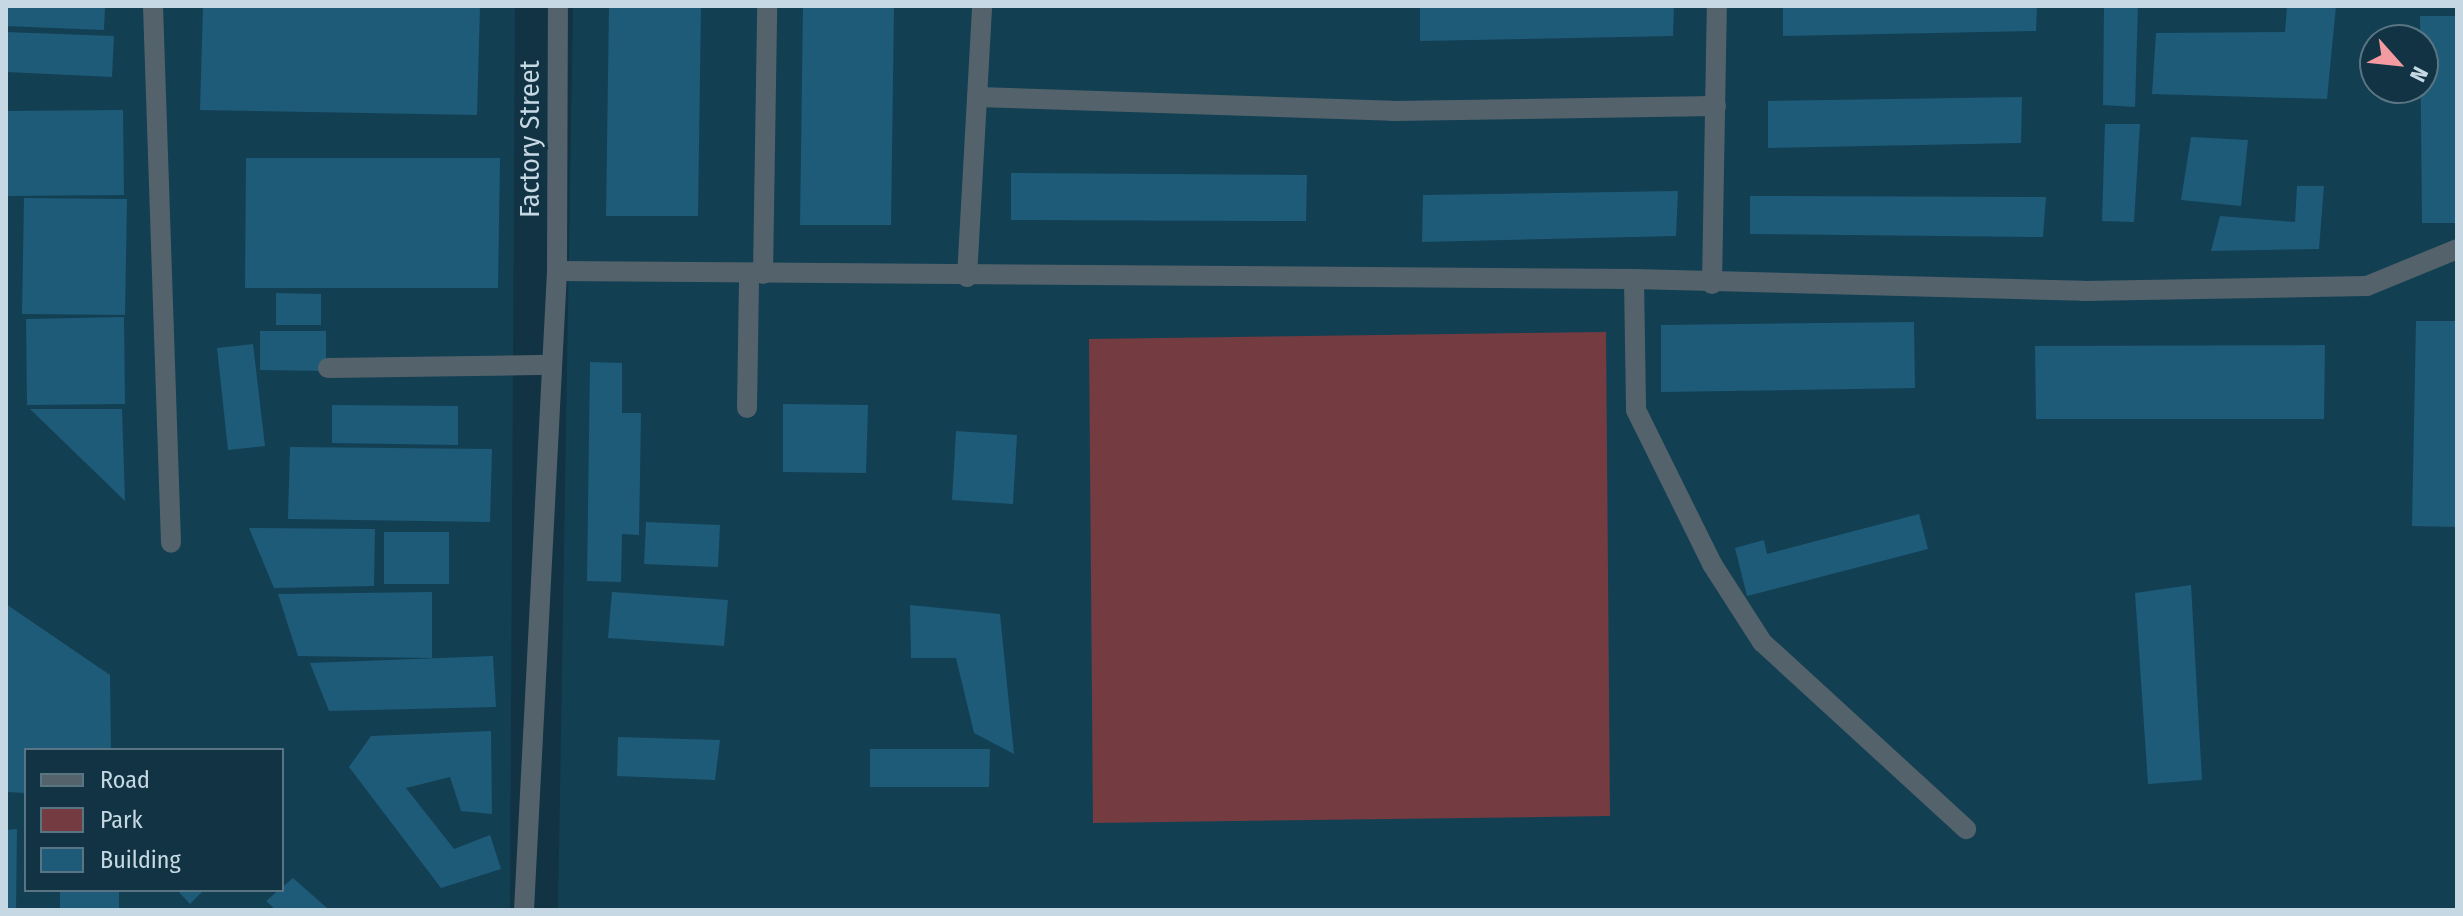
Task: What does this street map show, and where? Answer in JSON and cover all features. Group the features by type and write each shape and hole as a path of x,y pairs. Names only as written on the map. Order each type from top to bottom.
{"street":[{"path":"153,6 171,543"},
{"name":"Factory Street","path":"524,910 557,271 558,6"},
{"path":"747,408 767,6"},
{"path":"967,277 982,6"},
{"path":"1712,284 1717,6"},
{"path":"977,97 1392,111 1716,106"},
{"path":"557,271 967,277 1634,279 1712,284 2083,291 2367,286 2457,249"},
{"path":"1634,279 1636,410 1712,564 1762,642 1966,829"},
{"path":"328,368 552,365"}],"shaded area":[{"path":"6,6 515,6 510,910 6,910"},
{"path":"573,6 2457,6 2457,910 558,910"}],"green space":[{"path":"1606,332 1610,816 1093,823 1089,339"}],"building":[{"path":"6,6 105,6 104,30 6,26"},
{"path":"203,6 480,6 477,115 200,110"},
{"path":"609,6 701,6 698,216 606,216"},
{"path":"803,6 894,6 891,225 800,225"},
{"path":"1420,6 1674,6 1673,36 1420,41"},
{"path":"1783,6 2037,6 2036,31 1783,36"},
{"path":"2104,6 2138,6 2135,107 2103,105"},
{"path":"2287,6 2336,6 2327,99 2152,94 2156,33 2285,32"},
{"path":"2420,16 2457,16 2457,223 2422,223 2421,104 2439,104 2439,24 2420,24"},
{"path":"6,32 114,36 112,77 6,72"},
{"path":"2022,97 2021,143 1768,148 1768,101"},
{"path":"123,110 124,195 6,196 6,111"},
{"path":"2105,124 2140,124 2134,222 2102,221"},
{"path":"2191,137 2248,140 2241,206 2181,200"},
{"path":"246,158 500,158 498,288 245,288"},
{"path":"1011,173 1307,175 1306,221 1011,220"},
{"path":"2297,186 2324,186 2319,249 2211,251 2220,216 2295,222"},
{"path":"1678,191 1676,236 1422,242 1423,195"},
{"path":"1750,196 2046,197 2043,237 1750,234"},
{"path":"24,198 127,199 125,315 22,314"},
{"path":"276,293 321,294 321,325 276,325"},
{"path":"124,317 125,404 27,405 26,319"},
{"path":"2416,321 2457,321 2457,527 2412,526"},
{"path":"1914,322 1915,388 1661,392 1661,325"},
{"path":"260,331 326,331 326,371 260,370"},
{"path":"253,344 265,446 228,450 217,348"},
{"path":"2325,345 2324,419 2036,419 2035,346"},
{"path":"590,362 622,363 622,413 641,413 639,535 622,534 621,582 587,581"},
{"path":"783,404 868,405 866,473 783,472"},
{"path":"332,405 458,406 458,445 332,443"},
{"path":"30,409 122,409 125,501"},
{"path":"956,431 1017,435 1013,504 952,500"},
{"path":"290,447 492,449 490,522 288,519"},
{"path":"1919,514 1928,549 1747,596 1735,548 1764,540 1767,554"},
{"path":"646,522 720,525 718,567 644,564"},
{"path":"249,528 375,529 374,586 274,588"},
{"path":"384,532 449,532 449,584 384,584"},
{"path":"2191,585 2202,780 2148,784 2135,593"},
{"path":"432,592 432,658 298,656 278,594"},
{"path":"612,592 728,600 724,646 608,638"},
{"path":"6,604 110,675 111,748 24,748 24,793 6,792"},
{"path":"910,605 1000,614 1014,754 974,733 956,658 911,658"},
{"path":"493,656 496,707 329,711 310,663"},
{"path":"491,731 492,814 461,811 450,777 406,788 454,849 490,835 501,869 441,888 349,767 371,736"},
{"path":"618,737 720,740 715,780 617,776"},
{"path":"870,749 990,749 989,787 870,787"},
{"path":"17,829 16,910 6,910 6,830"},
{"path":"293,878 327,908 276,910 266,901 277,892 284,892 284,886"},
{"path":"60,892 119,892 119,910 60,910"},
{"path":"179,892 202,892 190,904"}]}
